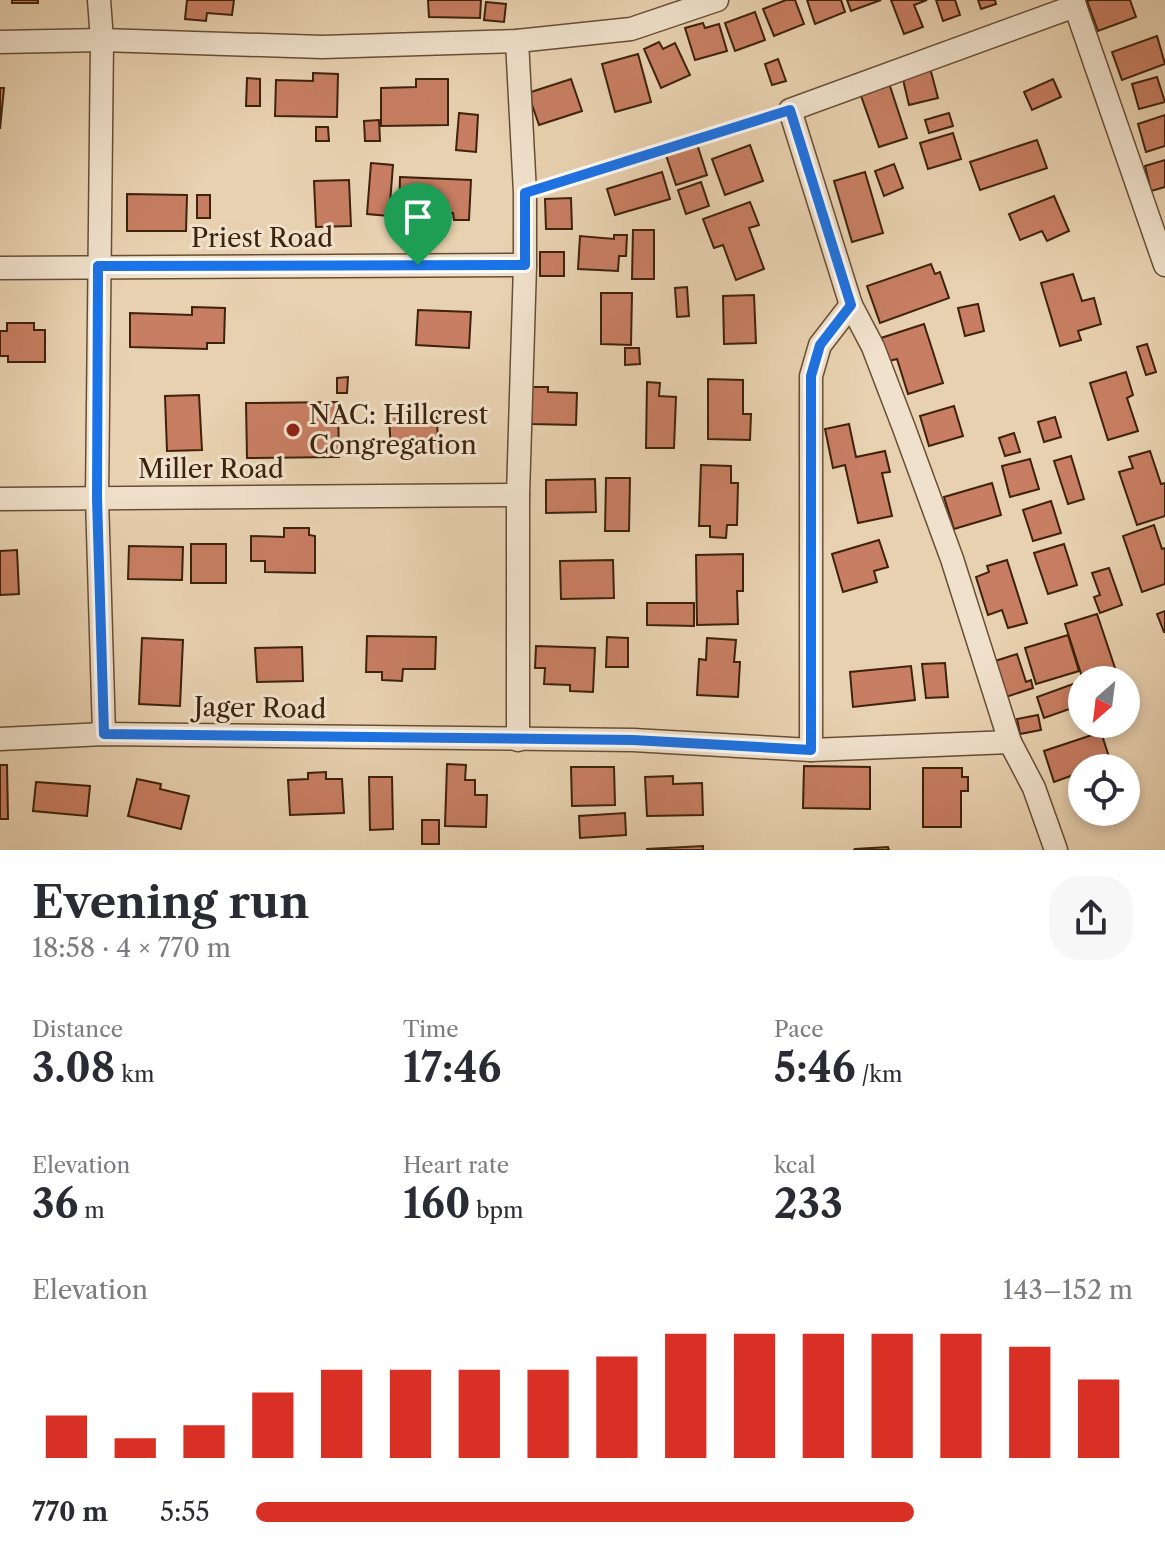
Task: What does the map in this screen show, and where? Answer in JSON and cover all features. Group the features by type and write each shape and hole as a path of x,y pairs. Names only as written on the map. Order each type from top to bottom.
{"street":[{"path":"99,0 102,40 97,498 104,734"},
{"path":"0,42 102,40 322,47 517,41 631,29 717,0"},
{"path":"1056,850 1034,788 1010,742 952,559 910,443 873,347 851,305 790,110 1074,3 1165,265"},
{"path":"517,41 525,193 518,495 518,740"},
{"name":"Priest Road","path":"0,268 525,265"},
{"path":"811,750 811,376 820,345 851,305"},
{"name":"Miller Road","path":"0,499 518,495"},
{"name":"Jager Road","path":"0,739 104,734 633,740 811,750 1010,742"}],"path":[{"path":"525,193 790,110"}],"building":[{"path":"12,0 38,0 38,3 12,3"},
{"path":"187,0 234,0 232,15 207,13 206,21 185,19"},
{"path":"428,0 481,0 480,18 429,17"},
{"path":"786,0 795,0 804,24 774,36 763,9"},
{"path":"807,0 841,0 845,12 815,24"},
{"path":"847,0 881,0 851,11"},
{"path":"891,0 927,0 914,5 923,27 904,34"},
{"path":"936,0 955,0 960,15 943,21"},
{"path":"978,0 995,0 996,4 981,9"},
{"path":"1130,0 1136,17 1098,31 1087,1"},
{"path":"486,2 506,4 504,22 484,20"},
{"path":"755,12 765,40 735,51 725,23"},
{"path":"703,23 705,28 719,24 727,51 695,60 685,28"},
{"path":"1157,36 1165,64 1122,80 1112,52"},
{"path":"659,42 663,49 675,43 690,75 661,88 644,49"},
{"path":"638,54 651,102 615,112 602,64"},
{"path":"778,59 786,81 772,85 765,64"},
{"path":"929,64 938,98 909,105 901,71"},
{"path":"313,73 338,74 337,117 275,116 276,80 313,81"},
{"path":"1157,77 1165,102 1139,109 1132,84"},
{"path":"247,78 260,79 260,106 246,106"},
{"path":"416,79 448,79 448,125 381,126 381,88 416,87"},
{"path":"571,79 582,111 539,125 528,93"},
{"path":"1053,79 1061,97 1032,110 1024,92"},
{"path":"888,80 907,138 879,147 859,90"},
{"path":"0,88 4,88 0,129"},
{"path":"459,113 478,115 476,152 456,150"},
{"path":"949,113 953,126 929,133 925,120"},
{"path":"1165,115 1165,146 1146,152 1138,124"},
{"path":"379,120 380,141 365,141 364,121"},
{"path":"316,127 328,127 329,141 316,141"},
{"path":"953,133 961,159 928,169 920,143"},
{"path":"1037,140 1047,168 980,190 970,162"},
{"path":"697,144 707,175 676,185 666,155"},
{"path":"750,145 763,181 725,195 712,159"},
{"path":"1165,160 1165,187 1151,191 1145,166"},
{"path":"371,163 393,165 389,216 367,214"},
{"path":"894,164 903,188 884,196 875,171"},
{"path":"662,172 670,199 615,215 607,189"},
{"path":"865,172 883,233 852,242 834,181"},
{"path":"400,177 471,180 469,220 454,220 453,213 421,212 421,224 399,223"},
{"path":"349,180 351,226 316,227 314,181"},
{"path":"701,182 709,206 686,214 678,190"},
{"path":"127,194 187,195 186,231 127,231"},
{"path":"197,195 210,195 210,218 197,218"},
{"path":"1054,196 1069,231 1047,241 1042,231 1020,240 1009,214"},
{"path":"571,198 572,229 546,229 545,199"},
{"path":"750,202 759,225 749,228 764,269 736,280 723,245 714,248 703,219"},
{"path":"633,230 654,230 654,279 632,279"},
{"path":"614,235 627,235 626,256 619,256 618,271 578,269 580,236 614,239"},
{"path":"540,252 564,252 564,276 540,276"},
{"path":"931,264 935,274 940,272 949,298 880,323 867,286"},
{"path":"1073,274 1082,301 1094,298 1101,324 1078,331 1081,340 1060,346 1041,283"},
{"path":"687,287 689,316 677,317 675,288"},
{"path":"601,293 632,293 631,345 601,344"},
{"path":"754,295 756,343 724,344 723,296"},
{"path":"978,304 984,331 965,336 958,308"},
{"path":"192,307 225,308 224,343 207,343 207,349 130,347 130,313 192,315"},
{"path":"418,310 471,312 469,348 416,345"},
{"path":"7,323 34,323 34,330 45,330 45,362 8,362 8,356 0,356 0,331 7,331"},
{"path":"924,324 943,383 908,394 897,359 889,361 881,338"},
{"path":"1147,344 1156,372 1146,375 1137,347"},
{"path":"625,348 639,348 640,364 625,365"},
{"path":"1126,372 1133,395 1127,398 1138,431 1108,440 1090,383"},
{"path":"348,377 347,393 337,393 337,378"},
{"path":"708,379 743,380 743,414 751,414 750,440 708,439"},
{"path":"647,382 660,383 659,396 676,397 674,448 646,448"},
{"path":"531,387 548,387 548,392 577,393 576,425 531,424"},
{"path":"199,395 202,450 167,451 165,396"},
{"name":"NAC: Hillcrest Congregation","path":"338,402 339,457 247,458 246,403"},
{"path":"404,404 418,404 419,415 437,414 438,450 391,452 389,416 405,415"},
{"path":"954,406 963,436 929,446 920,416"},
{"path":"1055,417 1061,437 1044,442 1038,422"},
{"path":"849,424 856,457 885,451 890,472 882,473 892,516 858,523 845,465 833,468 825,429"},
{"path":"1014,433 1020,452 1005,456 999,438"},
{"path":"1150,451 1161,484 1165,483 1165,516 1137,525 1119,472 1133,468 1129,457"},
{"path":"1071,456 1084,499 1068,504 1054,461"},
{"path":"1030,459 1039,489 1010,497 1002,466"},
{"path":"701,465 731,466 731,483 738,483 737,525 727,525 726,538 710,537 710,526 699,526"},
{"path":"606,478 630,478 629,531 605,531"},
{"path":"595,479 596,512 546,513 546,480"},
{"path":"992,483 1001,515 954,529 944,497"},
{"path":"1051,501 1061,533 1033,541 1023,510"},
{"path":"1154,525 1162,549 1165,548 1165,584 1142,592 1123,536"},
{"path":"284,528 309,528 309,535 315,536 315,573 265,572 265,561 251,561 251,536 284,537"},
{"path":"879,540 888,567 874,571 877,582 843,592 832,554"},
{"path":"191,544 226,544 226,583 191,583"},
{"path":"1064,544 1077,585 1048,594 1034,553"},
{"path":"129,546 183,547 182,580 128,579"},
{"path":"17,550 19,594 0,595 0,551"},
{"path":"743,554 743,591 737,591 738,624 697,625 696,555"},
{"path":"613,560 614,598 561,599 560,561"},
{"path":"1007,560 1027,623 1008,628 1002,610 988,615 976,577 989,572 987,566"},
{"path":"1109,568 1122,605 1100,613 1094,597 1100,595 1092,573"},
{"path":"647,603 694,603 694,626 647,625"},
{"path":"1165,611 1165,632 1164,632 1157,614"},
{"path":"1097,614 1114,666 1078,666 1065,624"},
{"path":"1068,635 1077,666 1068,666 1068,674 1036,684 1025,648"},
{"path":"367,636 436,637 435,669 403,669 402,681 382,680 382,672 366,672"},
{"path":"607,637 628,638 628,667 606,667"},
{"path":"142,638 183,640 180,706 139,704"},
{"path":"707,638 736,640 734,662 740,662 738,697 697,695 699,659 706,660"},
{"path":"536,646 595,648 593,692 570,691 570,685 544,684 545,668 535,668"},
{"path":"302,647 303,681 257,682 255,648"},
{"path":"1017,654 1026,682 1031,680 1033,688 1003,698 992,662"},
{"path":"945,663 948,697 926,698 922,664"},
{"path":"911,666 915,700 853,707 850,672"},
{"path":"1068,686 1068,710 1044,718 1037,697"},
{"path":"1038,715 1041,730 1020,734 1017,719"},
{"path":"1083,738 1103,738 1108,754 1068,754 1068,777 1054,782 1044,751"},
{"path":"447,764 466,765 465,780 475,780 475,795 487,795 486,827 445,826"},
{"path":"0,765 7,765 8,819 0,819"},
{"path":"804,766 870,767 870,809 803,808"},
{"path":"571,767 614,767 615,805 572,806"},
{"path":"923,768 962,768 962,777 968,777 968,791 961,791 961,827 923,827"},
{"path":"326,772 326,779 342,779 344,813 290,815 288,780 308,779 308,773"},
{"path":"673,776 673,784 702,783 703,815 647,816 645,777"},
{"path":"369,777 392,777 393,829 370,830"},
{"path":"137,779 161,784 160,789 189,796 181,829 128,816"},
{"path":"36,782 90,786 87,816 33,811"},
{"path":"625,813 626,835 580,838 579,816"},
{"path":"422,820 439,820 439,844 422,844"},
{"path":"703,846 703,850 647,850 647,849"},
{"path":"888,847 889,850 854,850 855,849"}],"place":[{"name":"NAC: Hillcrest Congregation","path":"293,430"}],"route":[{"path":"790,110 851,305 820,345 811,376 811,750 633,740 104,734 97,498 98,266 418,265 525,265 525,193 790,110"}]}
